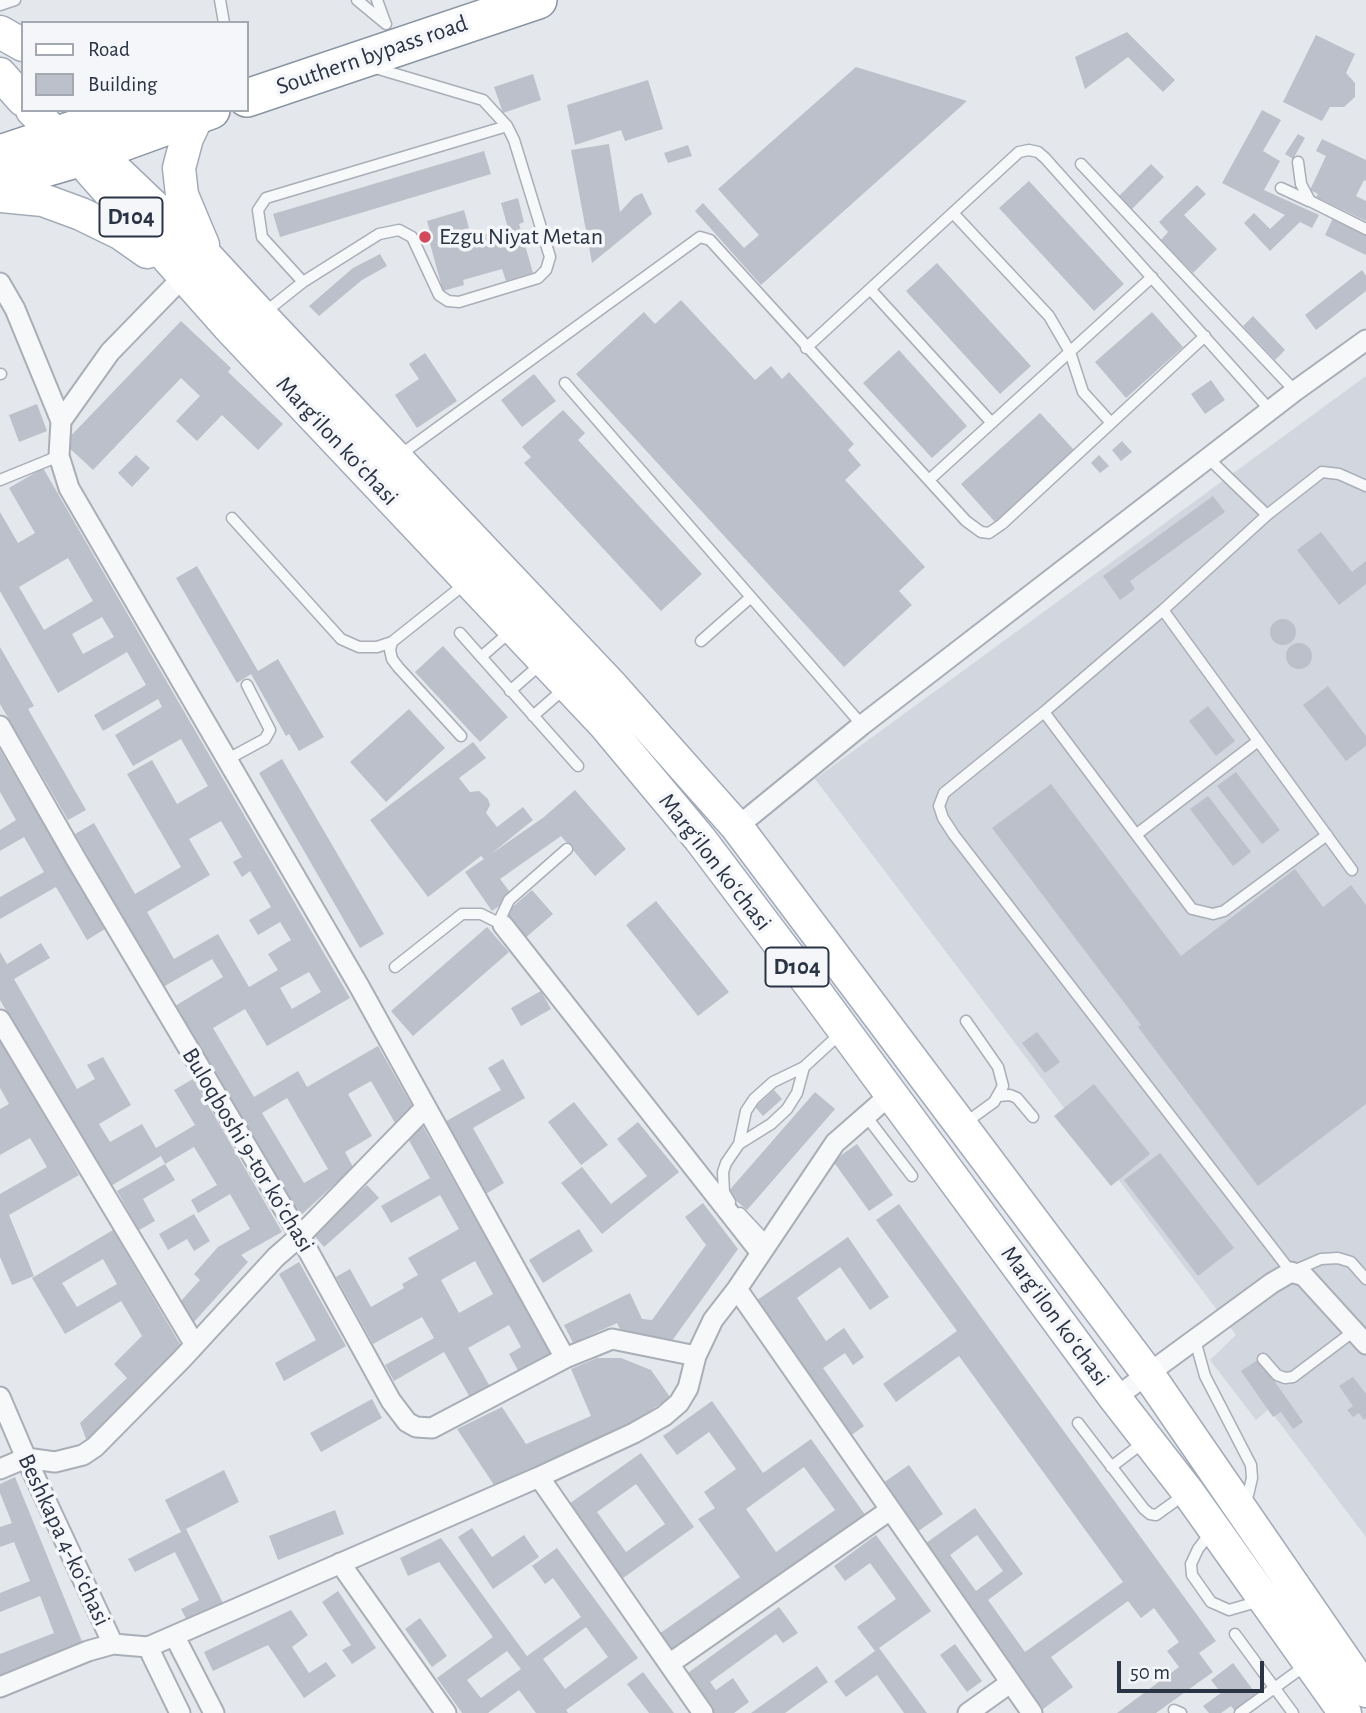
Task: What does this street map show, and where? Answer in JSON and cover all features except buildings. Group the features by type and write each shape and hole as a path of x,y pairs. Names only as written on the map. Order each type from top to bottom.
{"highway":[{"name":"Southern bypass road","path":"248,72 381,12 459,0"},
{"name":"Southern bypass road","path":"248,98 538,0"},
{"path":"0,181 72,137 128,112"},
{"path":"0,154 72,137 204,112"}],"main road":[{"path":"0,32 21,44"},
{"path":"0,49 21,72"},
{"path":"0,74 21,98"},
{"name":"Margʻilon koʻchasi","path":"35,112 72,137 209,259 612,686 737,827 1148,1374 1366,1691"},
{"path":"204,112 187,138 179,168 182,195 209,259"},
{"name":"Margʻilon koʻchasi","path":"72,137 183,277 604,724 700,839 1115,1398 1188,1492 1345,1713"},
{"path":"0,196 43,200 81,214 120,233 183,277"}],"street":[{"path":"61,421 110,352 183,277 209,259"},
{"path":"0,283 15,309 61,421 59,456 69,488 359,986 565,1358"},
{"path":"737,827 862,725 1270,410 1366,340"},
{"name":"Buloqboshi 9-tor koʻchasi","path":"0,726 300,1236 391,1401 407,1422 416,1427 432,1428 565,1358 611,1339 696,1356"},
{"path":"503,925 764,1247"},
{"path":"0,1020 195,1345"},
{"path":"0,1687 88,1651 113,1644 148,1647 175,1637 539,1477 634,1433 664,1416 679,1403 688,1388 696,1356 713,1320 737,1289 835,1143 891,1094"},
{"path":"0,1469 26,1458 55,1462 83,1455 95,1447 195,1345 241,1293 425,1108"},
{"path":"1115,1398 1272,1283 1291,1272 1304,1276 1360,1338"},
{"path":"737,1289 1032,1713"},
{"name":"Beshkapa 4-koʻchasi","path":"0,1397 113,1644"},
{"path":"539,1477 703,1713"},
{"path":"669,1664 890,1510"},
{"path":"340,1563 446,1713"},
{"path":"175,1637 214,1713"},
{"path":"148,1647 180,1713"},
{"path":"968,1713 1010,1683"}],"lane":[{"path":"0,5 15,0"},
{"path":"220,0 224,21"},
{"path":"357,0 381,12"},
{"path":"262,315 303,282 379,234 399,229 412,237 439,295 449,301 459,302 538,278 546,270 550,257 514,140 507,126 482,100 352,61"},
{"path":"303,282 262,237 258,210 266,198 507,126"},
{"path":"806,348 1019,152 1030,150 1038,152 1270,410"},
{"path":"1298,162 1301,184 1310,201"},
{"path":"1081,164 1295,391"},
{"path":"1281,188 1366,229"},
{"path":"953,213 1049,316 1070,352 1083,392 1111,423"},
{"path":"396,458 700,237 710,240 929,481 966,521 981,533 989,533 1205,336"},
{"path":"929,481 1152,277"},
{"path":"870,289 992,423"},
{"path":"565,383 862,725"},
{"path":"0,480 59,456"},
{"path":"1209,459 1267,515"},
{"path":"1366,486 1339,474 1322,472 1267,515 1163,610 1044,712 944,793 939,806 943,818 1291,1272 1321,1259 1338,1258 1351,1262 1366,1279"},
{"path":"232,518 341,639 359,647 377,647 392,642 469,580"},
{"path":"701,641 751,597"},
{"path":"1163,610 1352,870"},
{"path":"481,657 514,628"},
{"path":"460,633 578,766"},
{"path":"392,642 392,659 461,736"},
{"path":"510,691 545,660"},
{"path":"228,759 269,734 268,724 247,685"},
{"path":"533,716 568,685"},
{"path":"1044,712 1192,909 1213,914 1224,911 1327,835"},
{"path":"1137,834 1258,741"},
{"path":"503,925 501,917 509,901 567,849"},
{"path":"395,967 462,914 481,914 503,925"},
{"path":"962,1125 999,1096 1003,1086 998,1067 966,1021"},
{"path":"764,1247 724,1192 723,1172 726,1163 739,1144 746,1111 754,1099 773,1082 804,1067 844,1030"},
{"path":"739,1144 771,1124 787,1109 797,1093 804,1067"},
{"path":"999,1096 1010,1095 1017,1098 1033,1117"},
{"path":"866,1116 912,1176"},
{"path":"1263,1359 1277,1375 1293,1377 1360,1338"},
{"path":"1195,1340 1205,1376 1251,1465 1252,1478 1248,1495 1239,1507"},
{"path":"1078,1423 1143,1509 1150,1514 1156,1515 1188,1492"},
{"path":"1111,1467 1147,1440"},
{"path":"1214,1529 1198,1549 1191,1564 1192,1575 1210,1602 1229,1610 1264,1599"},
{"path":"1235,1634 1293,1713"},
{"path":"1240,1713 1309,1663"}],"shaded area":[{"path":"1366,376 1366,1537 1269,1409 1256,1420 1210,1360 1236,1335 815,779"}],"place":[{"name":"Ezgu Niyat Metan","path":"425,237"}]}
